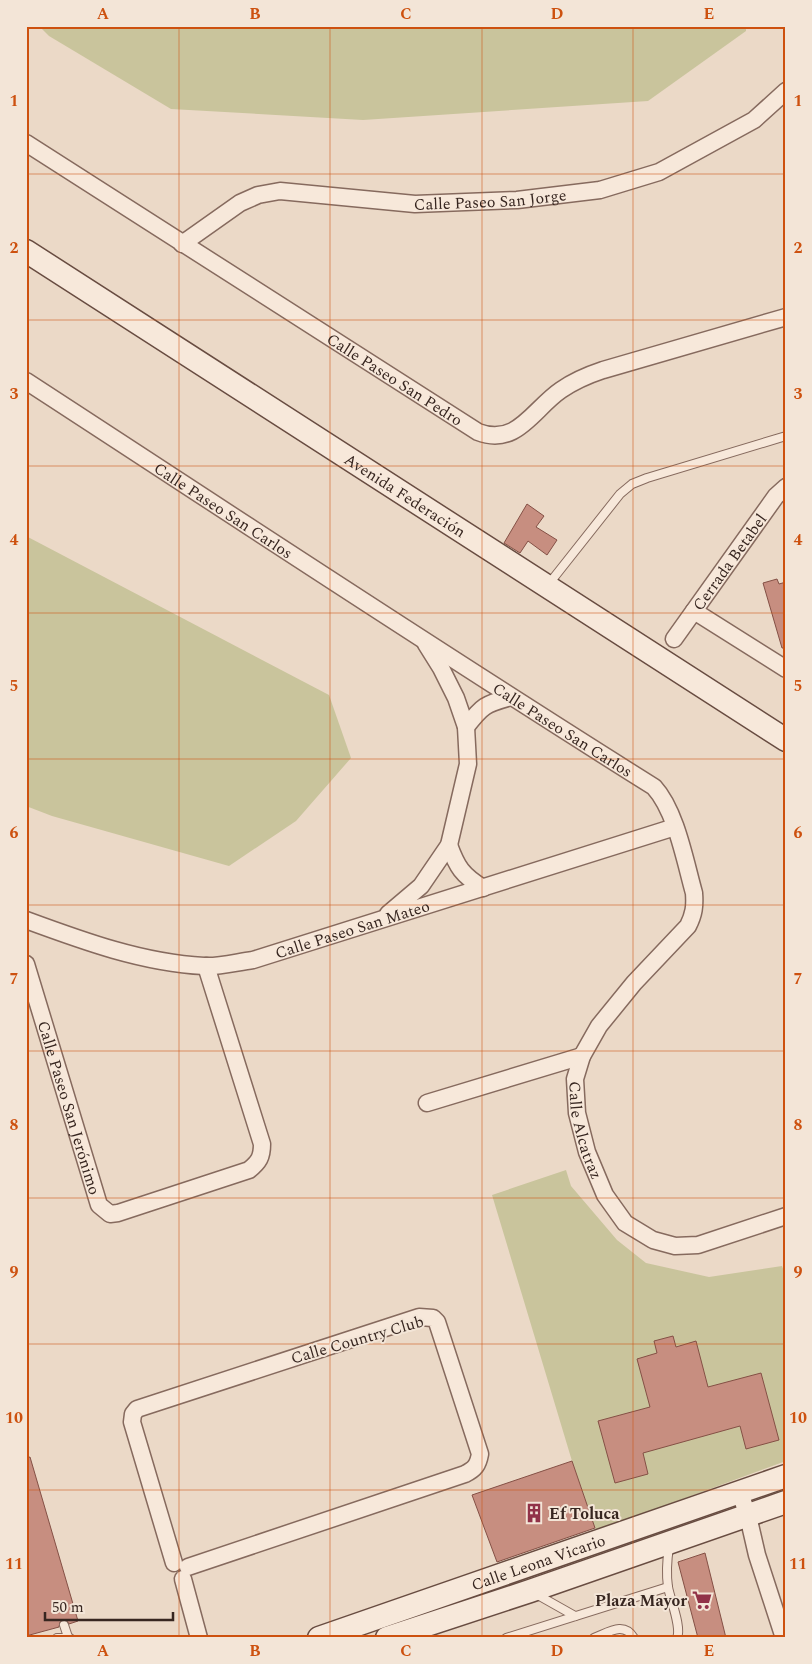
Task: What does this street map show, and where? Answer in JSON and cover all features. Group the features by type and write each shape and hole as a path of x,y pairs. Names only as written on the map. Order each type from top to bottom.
{"main road":[{"name":"Avenida Federación","path":"26,250 786,740"},
{"name":"Calle Leona Vicario","path":"319,1638 786,1476"},
{"name":"Calle Leona Vicario","path":"387,1638 530,1591 786,1502"},
{"path":"442,1595 449,1617"}],"street":[{"name":"Calle Paseo San Jorge","path":"182,244 240,203 258,194 280,191 415,204 517,200 600,190 659,172 754,120 786,91"},
{"name":"Calle Paseo San Pedro","path":"26,143 478,432 490,437 502,436 515,431 560,390 579,379 603,370 786,318"},
{"name":"Calle Paseo San Carlos","path":"26,381 511,697 654,787"},
{"name":"Cerrada Betabel","path":"674,639 776,496 786,487"},
{"path":"694,611 786,669"},
{"name":"Calle Paseo San Carlos","path":"383,919 421,886 449,844 468,764 466,727 456,698 441,668 422,638"},
{"path":"466,727 479,710 493,702 511,697"},
{"name":"Calle Alcatraz","path":"654,787 665,802 675,827 694,893 694,914 688,926 634,984 599,1026 582,1056 575,1079 577,1112 587,1152 605,1195 625,1224 653,1240 675,1246 698,1245 786,1216"},
{"name":"Calle Paseo San Mateo","path":"43,926 157,961 206,966 253,960 675,827"},
{"path":"449,844 456,863 468,879 483,888"},
{"path":"26,920 43,926"},
{"path":"26,934 43,926"},
{"name":"Calle Paseo San Jerónimo","path":"26,964 99,1205 110,1214 249,1170 259,1161 262,1154 262,1144 206,966"},
{"path":"427,1103 582,1056"},
{"name":"Calle Country Club","path":"182,1570 456,1478 474,1470 479,1463 480,1454 437,1322 433,1318 419,1317 137,1409 133,1414 132,1422 182,1570 199,1638"},
{"path":"740,1493 748,1516 757,1555 784,1638"}],"lane":[{"path":"547,586 620,494 632,484 786,436"},
{"path":"670,1542 667,1562 668,1587 679,1630 677,1638"},
{"path":"506,1638 668,1587"},
{"path":"530,1591 575,1616"},
{"path":"57,1638 69,1637 64,1625"},
{"path":"594,1638 623,1628 628,1630 634,1638"}],"shaded area":[{"path":"39,26 746,26 746,31 648,101 363,120 171,109 49,36"},
{"path":"26,536 329,695 351,758 296,821 229,866 52,816 26,806"},
{"path":"566,1170 571,1186 617,1240 646,1263 709,1277 782,1266 786,1277 786,1461 596,1531 572,1461 492,1195"}],"building":[{"path":"527,504 544,516 536,527 557,540 547,555 528,541 520,553 504,543"},
{"path":"777,579 779,584 786,582 786,648 782,648 763,583"},
{"path":"673,1336 676,1347 696,1341 708,1387 761,1373 779,1440 746,1449 740,1426 643,1453 648,1474 615,1483 598,1421 650,1407 637,1359 657,1353 654,1341"},
{"path":"30,1457 78,1621 69,1624 63,1620 60,1622 59,1627 26,1636 26,1458"},
{"name":"Ef Toluca","path":"572,1461 595,1528 497,1562 472,1495"},
{"name":"Plaza Mayor","path":"705,1553 726,1638 698,1638 678,1562"}],"place":[{"name":"Ef Toluca","path":"534,1513"},
{"name":"Plaza Mayor","path":"702,1600"}]}
